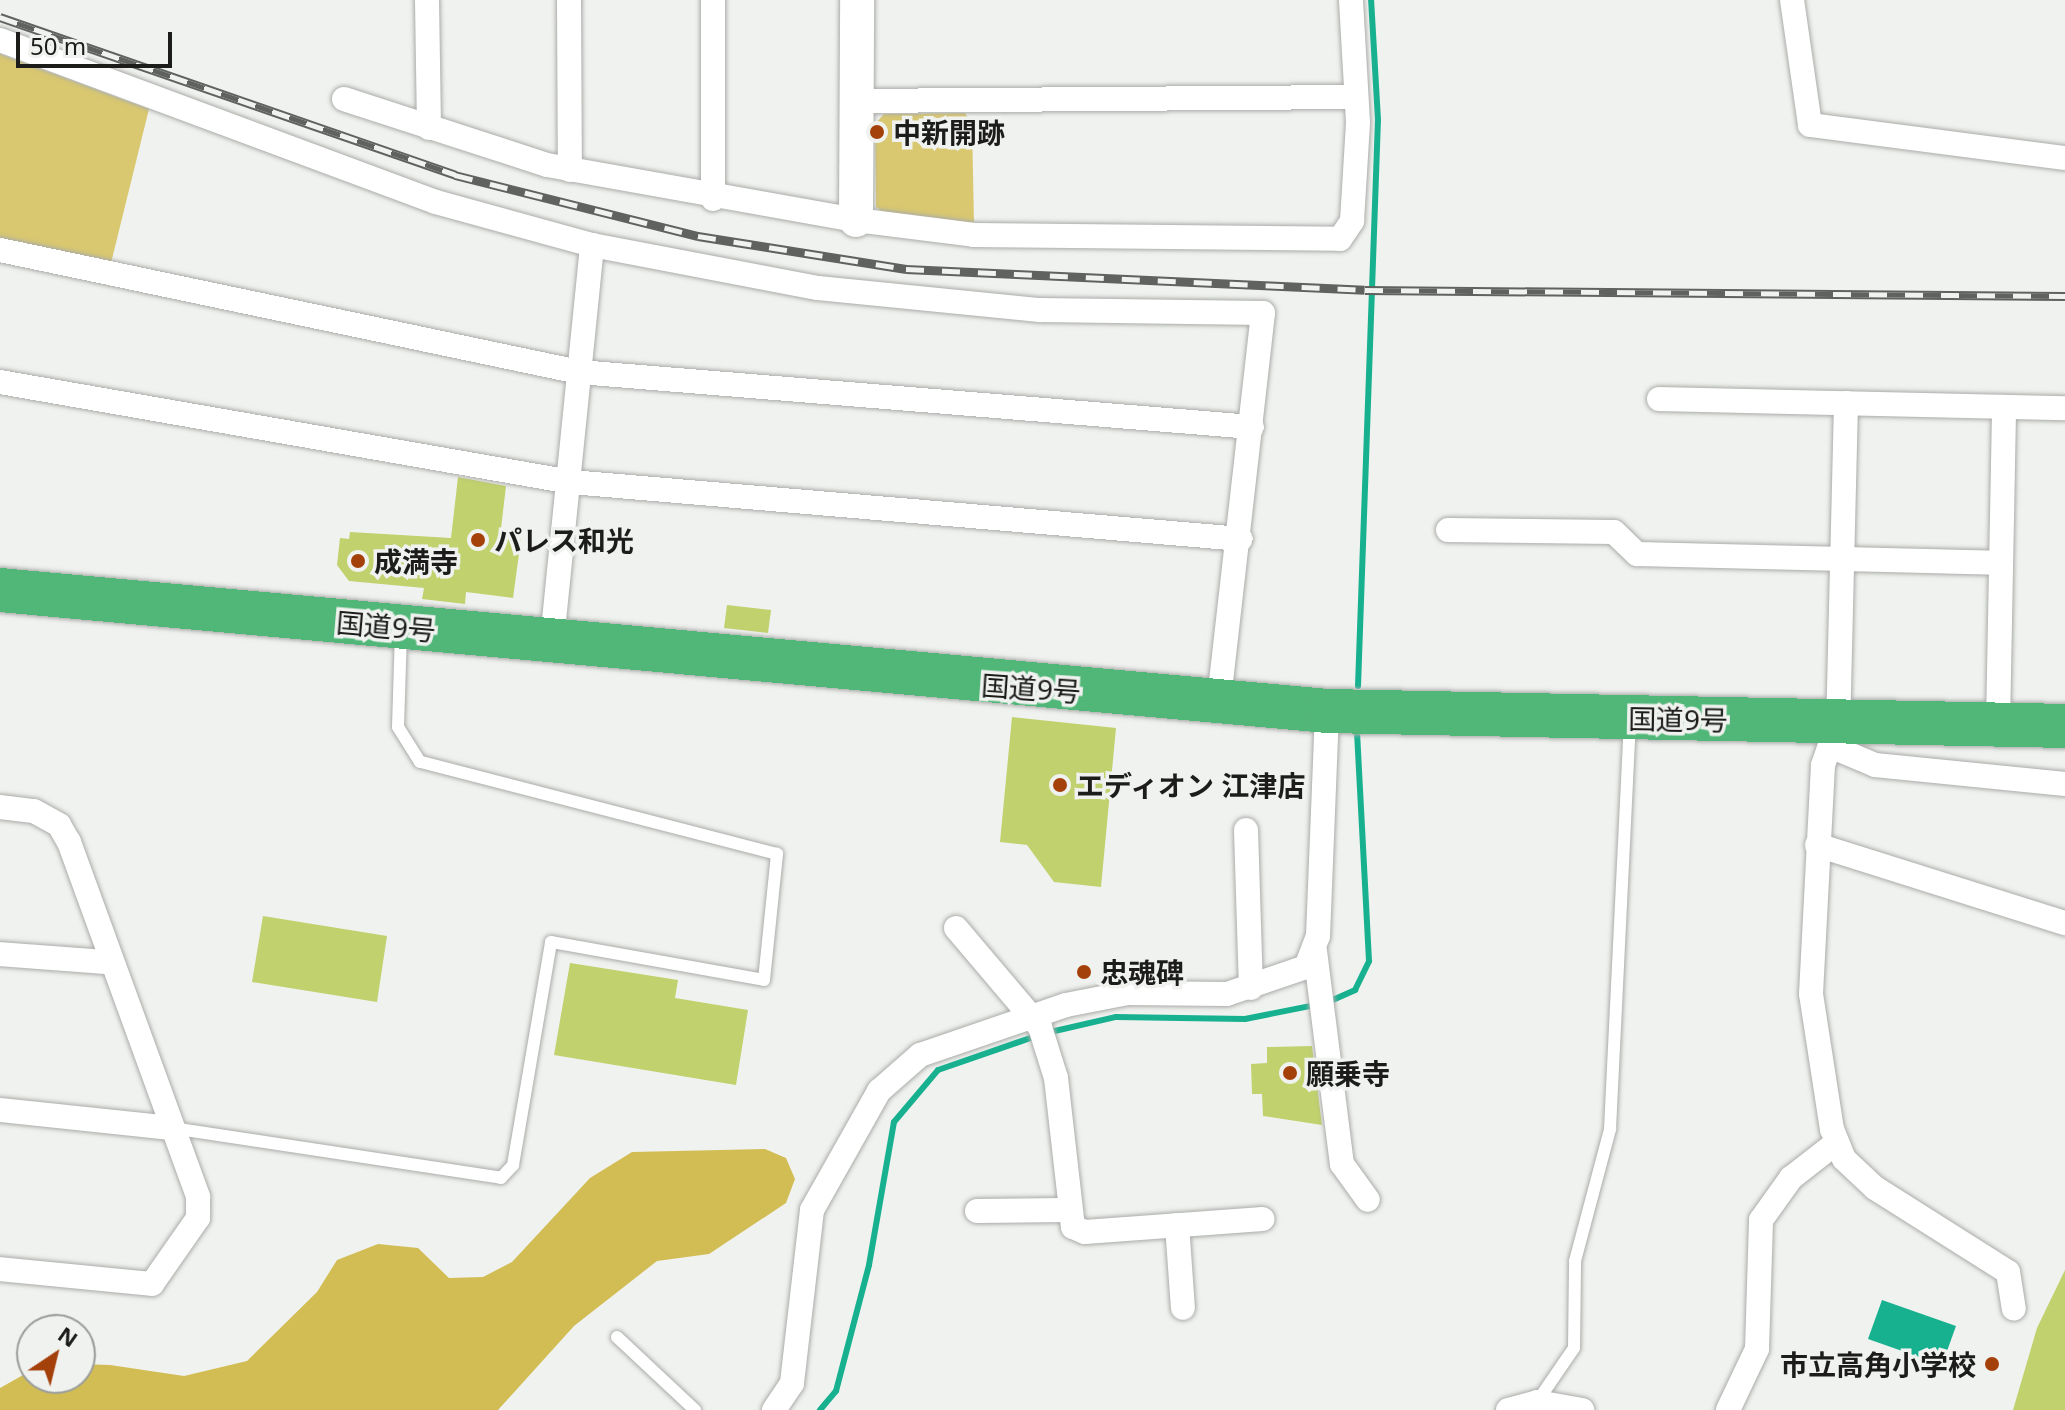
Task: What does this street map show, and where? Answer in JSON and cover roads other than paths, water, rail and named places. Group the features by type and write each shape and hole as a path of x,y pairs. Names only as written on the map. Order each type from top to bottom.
{"highway":[{"name":"国道9号","path":"0,590 552,640 1001,686 1219,700 1327,711 1630,718 1834,734 1998,725 2065,726"}],"street":[{"path":"427,0 429,128"},
{"path":"569,0 570,170"},
{"path":"713,0 713,199"},
{"path":"856,220 857,0"},
{"path":"344,99 570,170 713,199 856,220 974,235 1340,239 1352,221 1356,97 1351,0"},
{"path":"1792,0 1810,125 2065,158"},
{"path":"0,40 436,202 592,245 818,288 1040,310 1263,313 1241,539 1219,700"},
{"path":"856,101 1356,97"},
{"path":"552,640 571,482 592,245"},
{"path":"0,250 579,372 1252,427"},
{"path":"0,382 571,482 1241,539"},
{"path":"1659,399 2065,408"},
{"path":"1846,403 1834,734 1817,845 1811,994 1836,1143 1875,1188 2008,1272 2014,1309"},
{"path":"1998,725 1998,563 2004,407"},
{"path":"1448,530 1614,532 1637,554 1998,563"},
{"path":"1327,711 1315,951 1325,1003 1342,1164 1368,1200"},
{"path":"1834,734 1875,765 2065,784"},
{"path":"0,807 34,811 59,825 107,962 171,1128 198,1218 152,1284 0,1269"},
{"path":"1246,830 1251,988"},
{"path":"1817,845 2065,923"},
{"path":"956,928 1039,1027 1056,1078 1066,1210 1085,1232 1263,1219"},
{"path":"774,1410 792,1383 812,1210 879,1091 920,1055 1039,1027 1128,993 1251,988 1301,971 1315,951"},
{"path":"0,954 107,962"},
{"path":"0,1110 171,1128"},
{"path":"1728,1410 1757,1349 1761,1220 1791,1178 1836,1143"},
{"path":"977,1211 1066,1210"},
{"path":"1177,1225 1183,1308"},
{"path":"1508,1410 1537,1402 1582,1410"}],"lane":[{"path":"171,1128 501,1178 513,1165 551,942 764,980 777,854 420,762 398,727 402,627"},
{"path":"1537,1402 1574,1348 1575,1261 1610,1129 1630,718"},
{"path":"617,1337 695,1410"}],"waterway":[{"path":"1358,686 1378,120 1371,0"},
{"path":"1326,1003 1355,990 1369,961 1357,732"},
{"path":"1046,1033 1116,1017 1245,1019 1315,1005"},
{"path":"820,1410 836,1391 869,1265 894,1122 938,1070 1036,1036"}],"railway":[{"path":"0,17 455,175 698,236 906,269 1365,290 2065,296"}],"place":[{"name":"中新開跡","path":"877,132"},
{"name":"パレス和光","path":"478,540"},
{"name":"成満寺","path":"358,561"},
{"name":"エディオン 江津店","path":"1060,785"},
{"name":"忠魂碑","path":"1084,972"},
{"name":"願乗寺","path":"1290,1073"},
{"name":"市立高角小学校","path":"1992,1364"}]}
